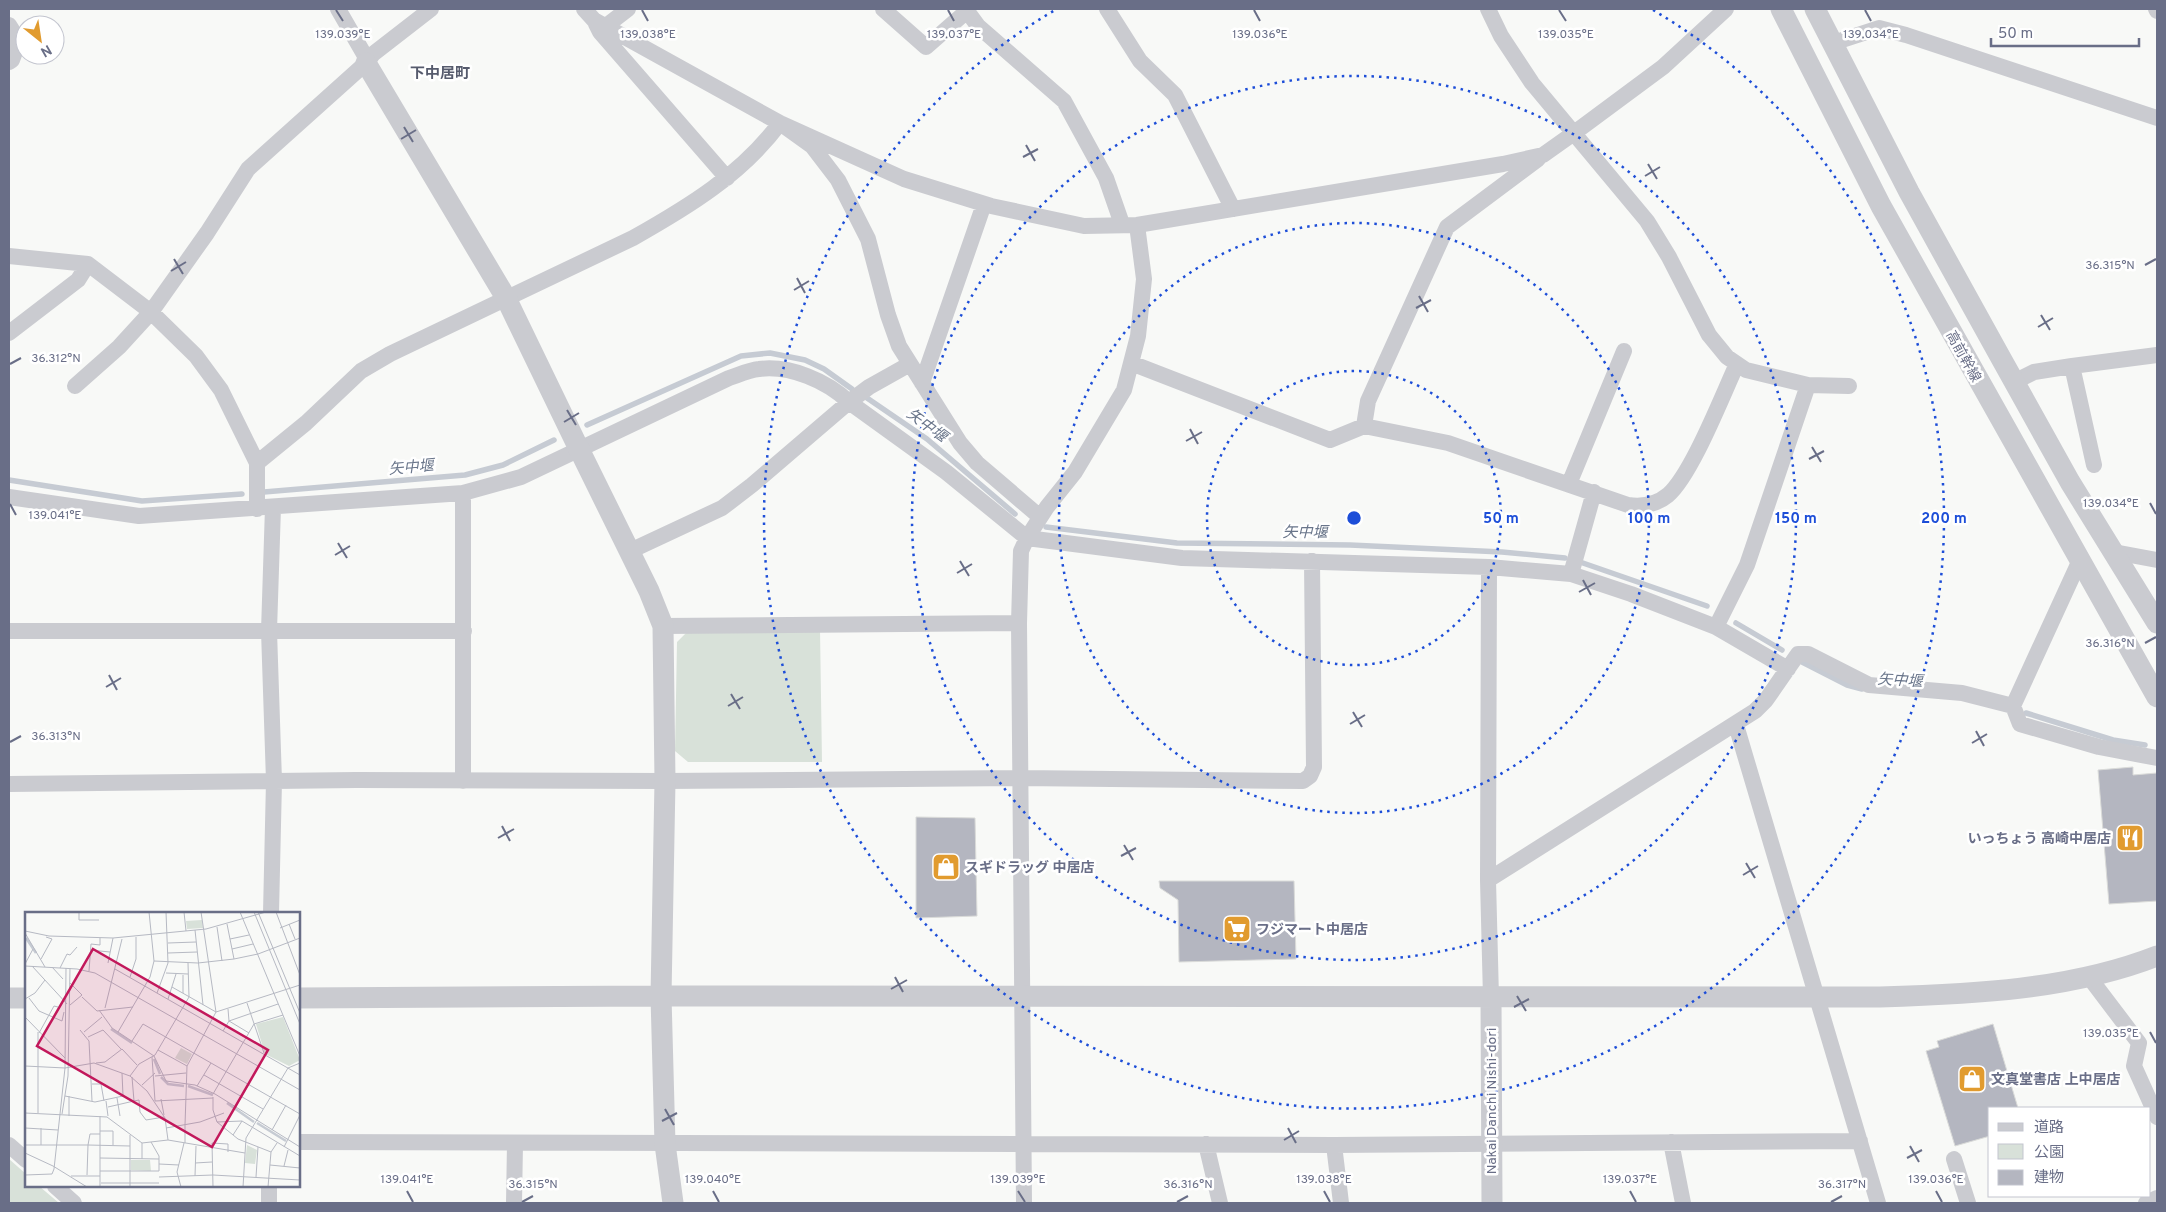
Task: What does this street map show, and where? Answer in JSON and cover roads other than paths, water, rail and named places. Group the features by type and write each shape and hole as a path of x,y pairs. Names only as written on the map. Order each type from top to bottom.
{"street":[{"path":"338,9 367,62 506,298 578,449 650,590 663,626 666,781 661,996 664,1144 673,1203"},
{"path":"75,386 119,347 151,312 207,233 248,169 367,62 373,54 431,9"},
{"path":"595,18 628,9"},
{"path":"883,9 926,47 968,10 978,26 1064,101 1129,225 1144,279 1138,336 1124,390 1075,472 1040,517 1021,552 1020,778 1024,1203"},
{"path":"1107,9 1140,61 1175,95 1233,209"},
{"path":"1488,9 1501,36 1532,83 1647,221 1669,257 1709,335 1727,357 1746,370 1808,385 1849,386"},
{"path":"1364,426 1368,401 1447,226 1663,67 1726,9"},
{"name":"高前幹線","path":"1781,9 1881,206 2157,697"},
{"path":"1815,9 1909,192 2014,382 2070,482 2157,623"},
{"path":"595,18 780,122 904,179 984,204 1084,226 1129,225 1233,209 1502,164 1543,155"},
{"path":"595,18 600,32 727,178"},
{"path":"9,25 19,41 12,60 9,62"},
{"path":"1834,43 1879,28 1906,35 2157,118"},
{"path":"257,463 306,423 361,371 390,354 633,238 695,202 727,178 767,140 780,122"},
{"path":"780,122 812,146 838,180 868,239 888,315 899,346 960,443 977,464 1040,517"},
{"path":"922,383 984,204"},
{"path":"9,256 88,264 151,312 196,356 222,390 257,463 265,508 274,781 270,912"},
{"path":"9,333 78,280 88,264"},
{"path":"1569,484 1624,351"},
{"path":"2014,382 2034,372 2157,355"},
{"path":"630,551 722,508 752,485 848,402 869,387 910,364"},
{"path":"1130,364 1330,440 1364,426 1448,443 1628,505 1642,507 1667,496 1682,477 1700,445 1737,364"},
{"path":"2072,366 2094,465"},
{"path":"9,498 139,516 463,493 521,477 729,378 758,368 780,369 807,376 836,390 848,402 946,472 1027,538 1182,558 1489,567 1571,574 1716,627 1788,669"},
{"path":"1716,627 1747,565 1808,385"},
{"path":"1571,574 1594,492"},
{"path":"463,493 463,781"},
{"path":"2114,552 2157,560"},
{"path":"2080,560 2013,706 2020,724 2030,728 2099,747 2157,758"},
{"path":"9,784 1020,778 1303,781 1310,776 1314,767 1312,561"},
{"path":"1489,567 1488,880 1491,998"},
{"path":"663,626 1020,623"},
{"path":"9,631 464,631"},
{"path":"1488,880 1736,725 1766,700 1798,654 1808,654 1869,685 1962,693 2013,706"},
{"path":"1736,725 1878,1203"},
{"path":"300,998 661,996 1491,998 1906,996 2012,989 2089,977 2157,956"},
{"path":"2089,977 2139,1042 2134,1066 2157,1117"},
{"path":"9,998 25,998"},
{"name":"Nakai Danchi Nishi-dori","path":"1491,998 1492,1203"},
{"path":"300,1142 1334,1145 1860,1141"},
{"path":"1670,1142 1683,1203"},
{"path":"9,1144 25,1143"},
{"path":"514,1203 515,1143"},
{"path":"9,1144 25,1159"},
{"path":"1206,1144 1220,1203"},
{"path":"1334,1145 1341,1203"},
{"path":"1954,1159 1968,1203"},
{"path":"56,1187 74,1203"},
{"path":"269,1187 269,1203"},
{"path":"2146,1203 2157,1198"}],"waterway":[{"name":"矢中堰","path":"587,425 741,356 770,353 805,360 824,369 852,389"},
{"name":"矢中堰","path":"867,398 927,439 1015,514"},
{"name":"矢中堰","path":"264,492 465,475 503,465 554,440"},
{"name":"矢中堰","path":"9,480 142,501 242,494"},
{"name":"矢中堰","path":"1046,527 1177,543 1350,545 1502,552 1565,558"},
{"name":"矢中堰","path":"1580,562 1707,606"},
{"name":"矢中堰","path":"1736,623 1782,650"},
{"name":"矢中堰","path":"1802,662 1847,685 1862,689"},
{"name":"矢中堰","path":"2026,713 2113,740 2145,745"}],"place":[{"name":"いっちょう 高崎中居店","path":"2130,838"},
{"name":"スギドラッグ 中居店","path":"946,867"},
{"name":"フジマート中居店","path":"1237,929"},
{"name":"文真堂書店 上中居店","path":"1972,1079"}],"district":[{"name":"下中居町","path":"440,73"}]}
